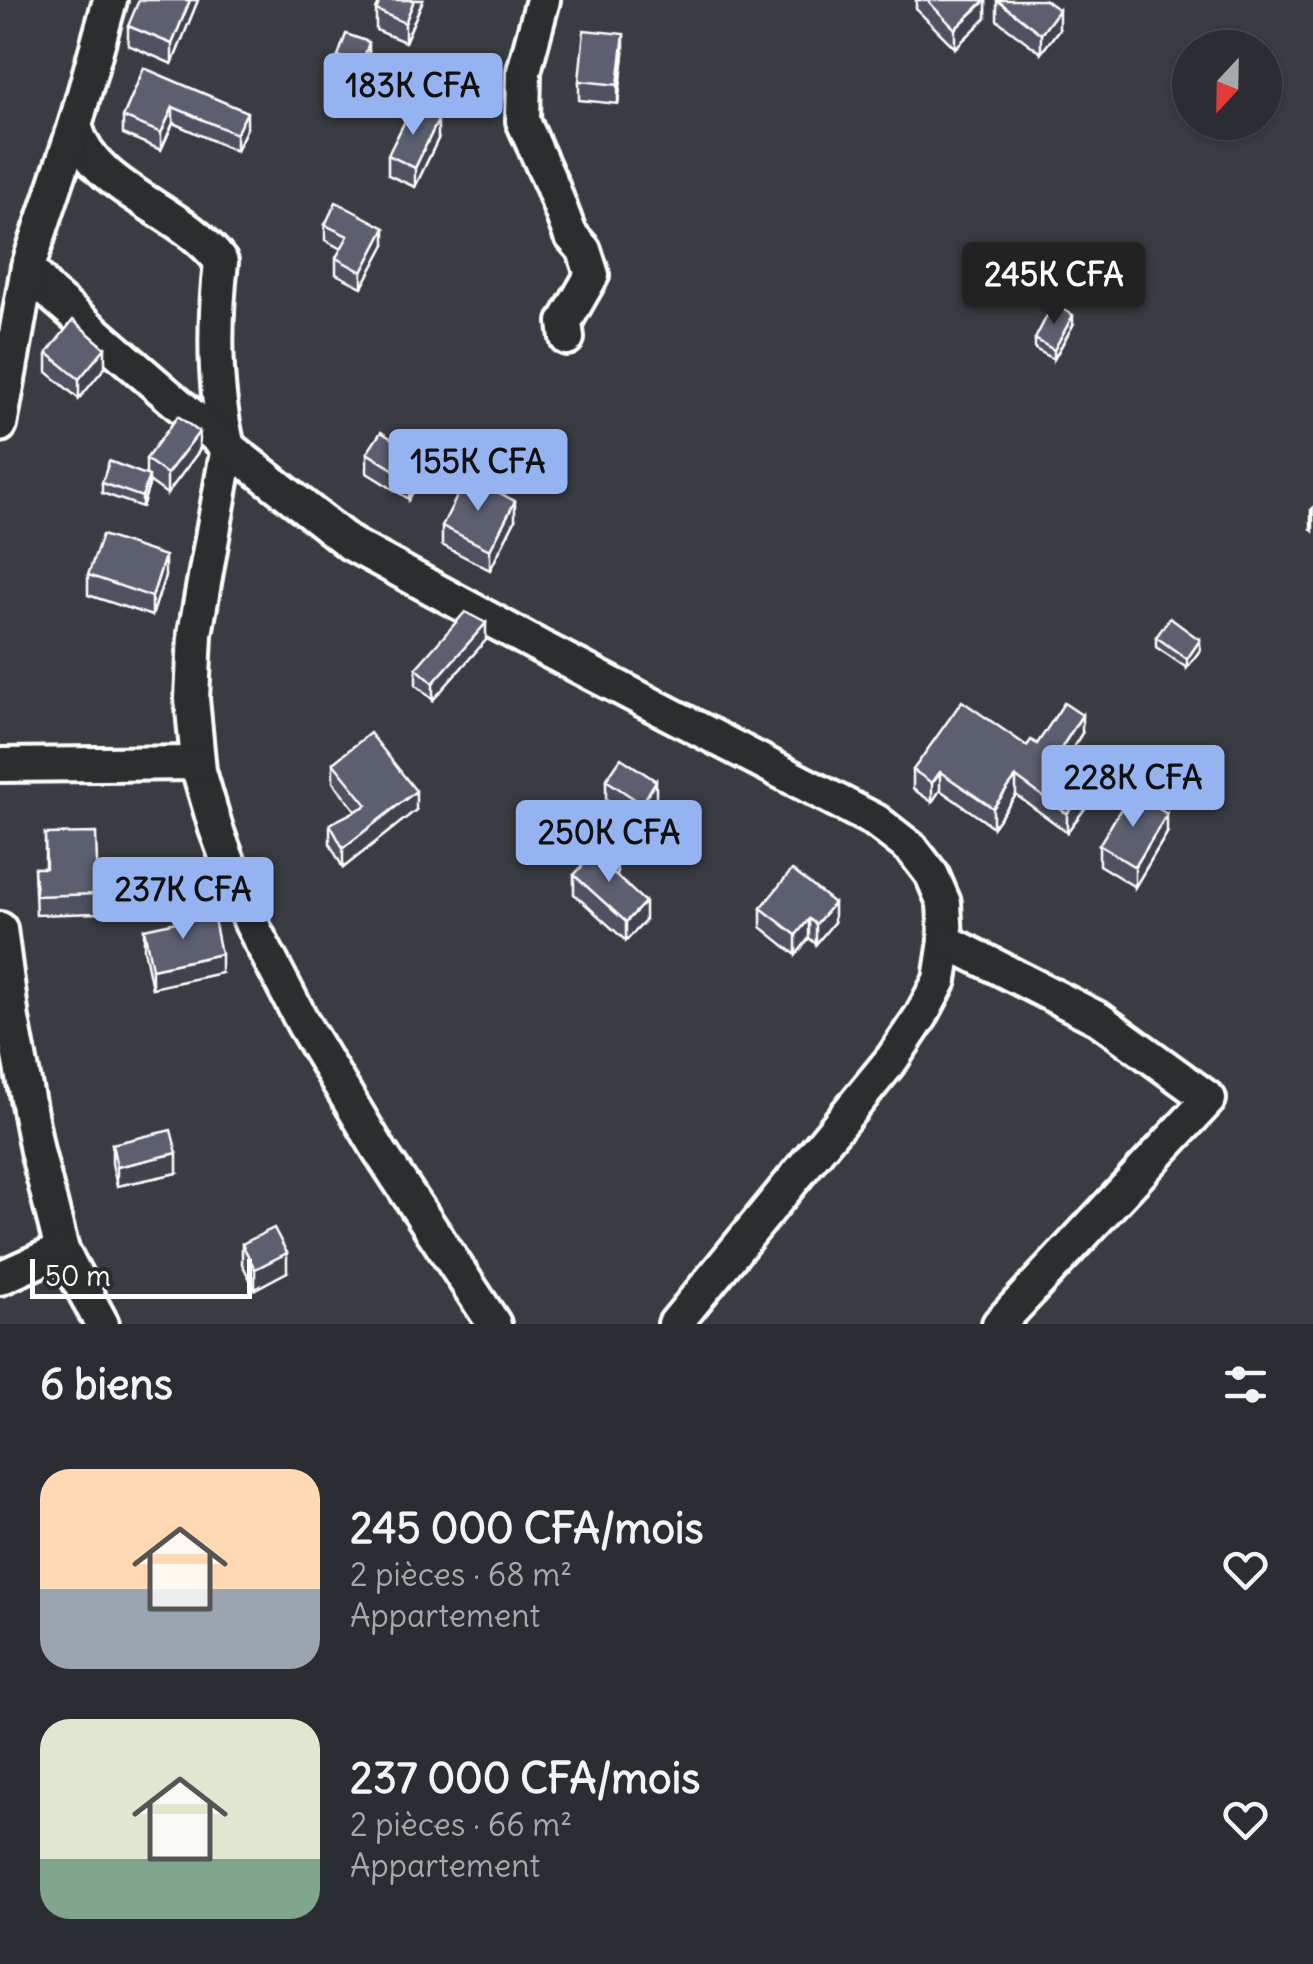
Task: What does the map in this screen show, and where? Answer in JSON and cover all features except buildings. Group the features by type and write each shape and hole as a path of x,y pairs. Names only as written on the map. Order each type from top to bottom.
{"street":[{"path":"0,425 28,266 75,126 110,0"},
{"path":"543,0 524,70 524,120 570,234 584,250 592,275 565,322 567,338"},
{"path":"75,126 86,152 120,186 201,238 221,262 215,330 221,417 228,447 195,634 192,699 198,763 216,829 250,923 304,1025 379,1150 494,1324"},
{"path":"28,266 50,293 228,447 351,544 876,821 912,849 932,875 944,903 946,941 940,980 921,1016 892,1060 675,1324"},
{"path":"0,766 198,763"},
{"path":"0,929 36,1150 62,1250 102,1324"},
{"path":"946,941 1099,1019 1209,1099 999,1324"},
{"path":"0,1278 62,1250"}]}
